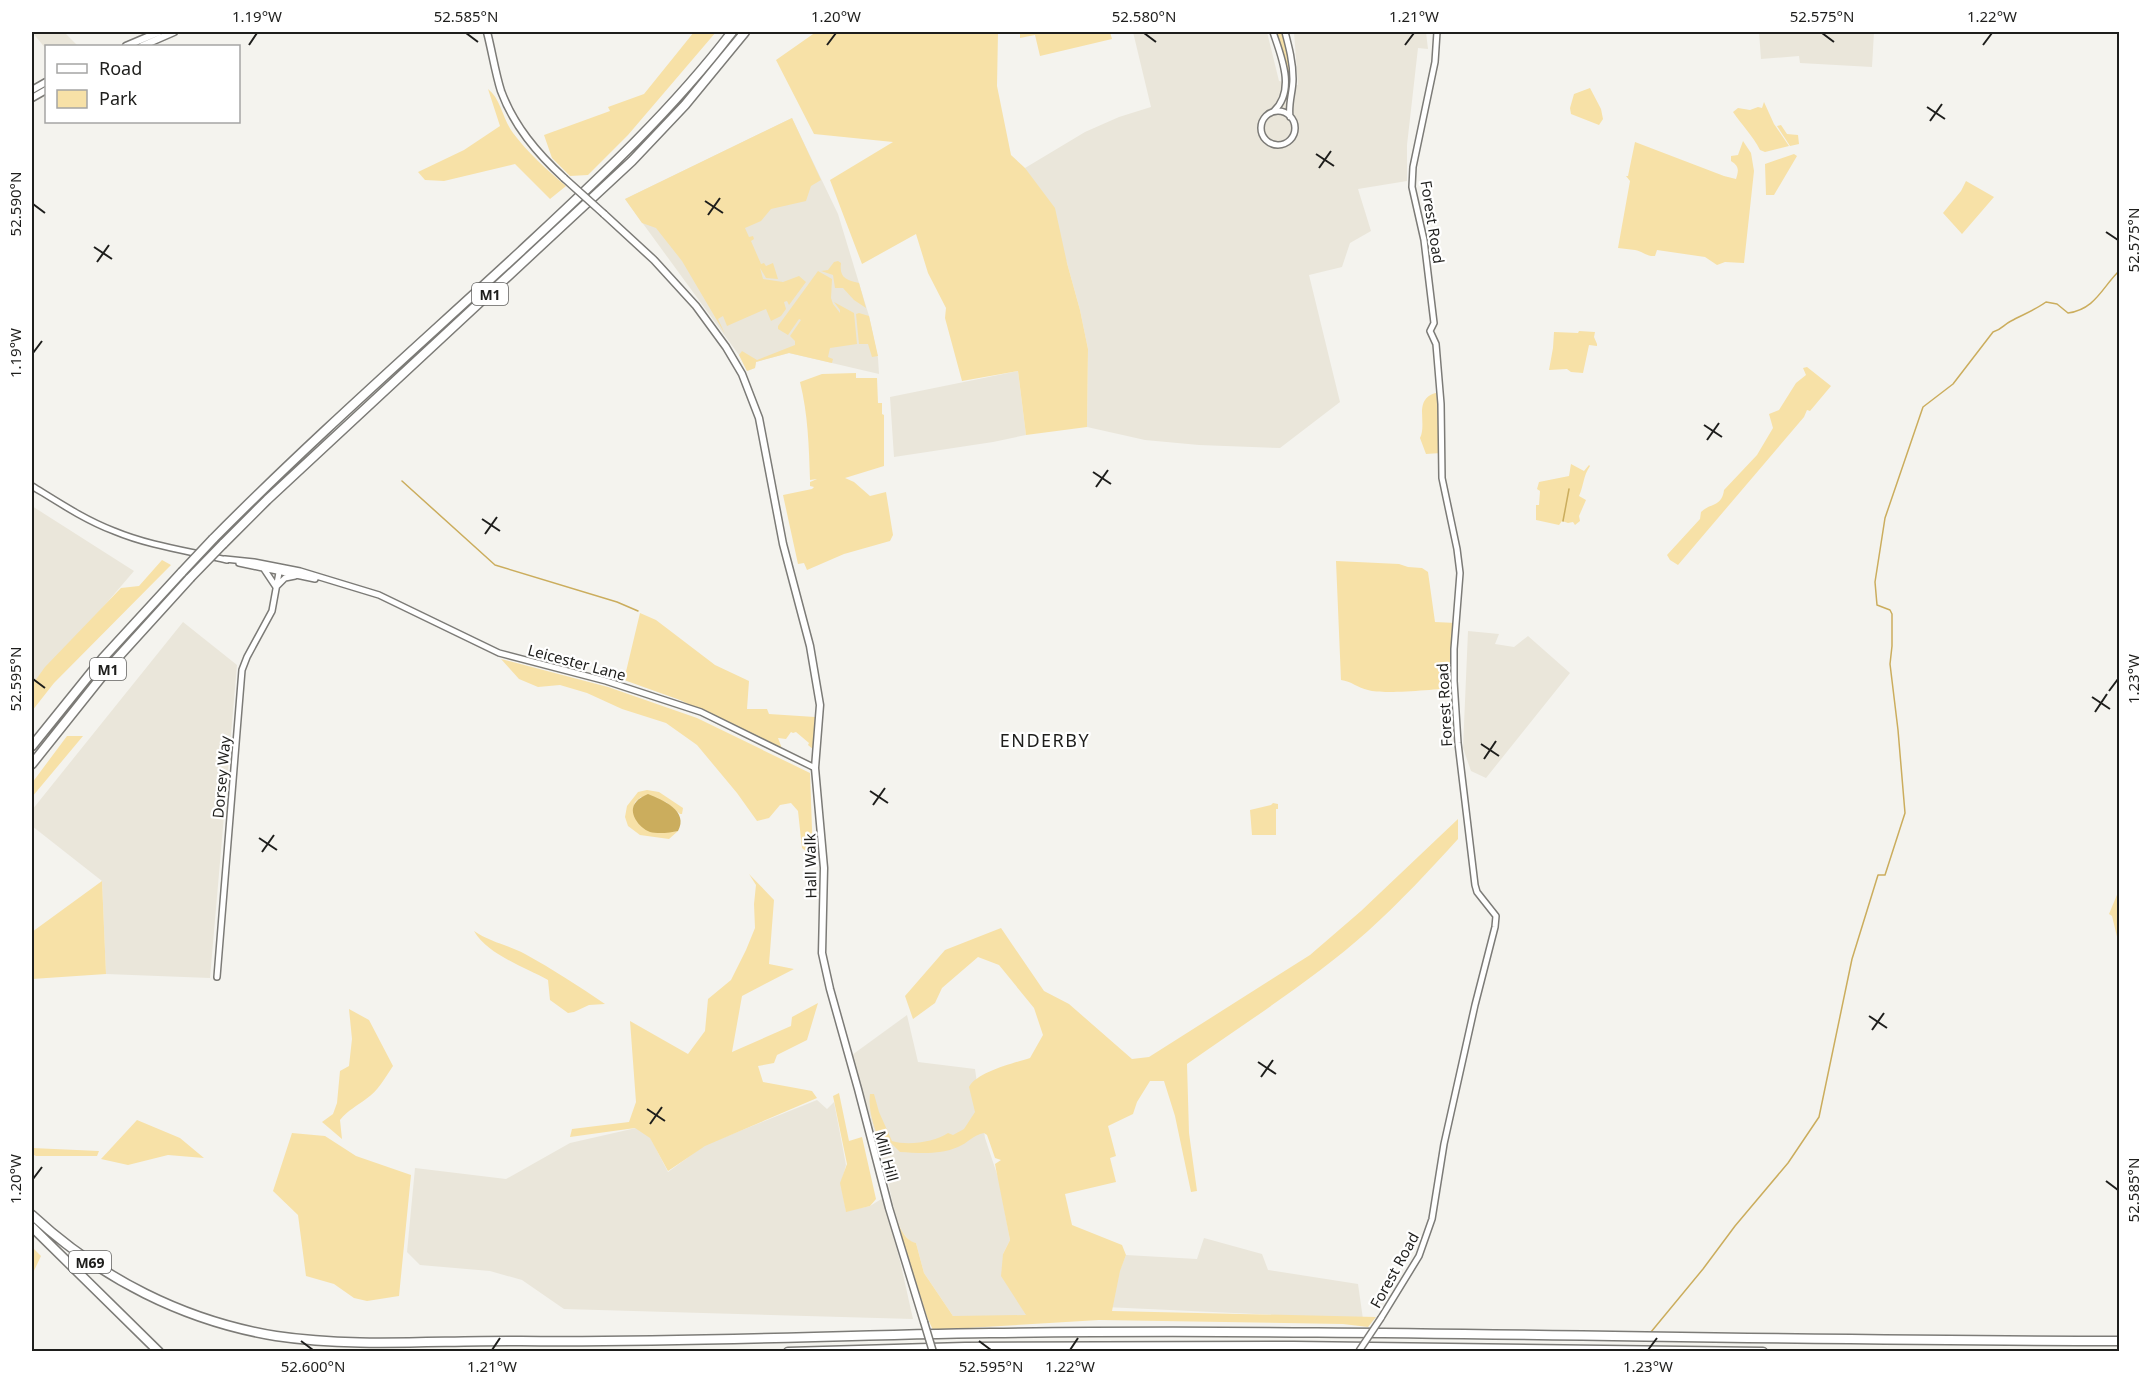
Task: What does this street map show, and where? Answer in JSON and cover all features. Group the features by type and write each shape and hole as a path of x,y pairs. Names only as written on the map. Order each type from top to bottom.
{"highway":[{"name":"M1","path":"32,746 103,658 213,539 321,435 613,165 674,101 732,32"},
{"name":"M1","path":"32,765 111,665 223,544 267,500 632,161 685,105 745,32"},
{"name":"M69","path":"32,1215 97,1267 166,1304 238,1329 309,1340 556,1342 998,1333 2120,1341"},
{"name":"M69","path":"32,1227 159,1352"},
{"name":"M69","path":"32,1234 60,1256"},
{"path":"788,1352 977,1347 1328,1346 1763,1352"}],"main road":[{"path":"128,45 159,32"},
{"path":"144,45 174,32"},
{"name":"Hall Walk","path":"487,32 501,90 510,111 531,144 564,178 654,260 696,306 726,347 742,374 754,402 761,427 783,544 810,646 820,705 815,768 824,868 822,927 825,964"},
{"name":"Mill Hill","path":"825,964 891,1218 933,1352"}],"street":[{"path":"1273,32 1285,83 1282,100 1273,113 1264,119 1262,131 1265,139 1275,145 1286,143 1293,136 1295,127 1289,108 1293,81 1292,60 1285,32"},
{"name":"Forest Road","path":"1359,1352 1419,1256 1432,1219 1444,1144 1474,1005 1496,927 1496,916 1474,885 1465,818 1454,681 1460,573 1442,478 1441,404 1436,344 1430,331 1434,323 1424,240 1413,187 1413,166 1436,62 1437,32"},
{"path":"1273,113 1282,112 1290,117"},
{"name":"Leicester Lane","path":"32,486 79,514 114,531 156,545 300,571 380,595 499,653 606,681 701,712 815,768"},
{"name":"Leicester Lane","path":"225,559 264,569 279,569 299,576 332,581"},
{"path":"264,569 276,587 288,577 299,576"},
{"name":"Dorsey Way","path":"217,977 242,670 270,616 279,569"}],"shaded area":[{"path":"32,32 69,32 66,34 77,45 45,45 45,48"},
{"path":"1133,32 1267,32 1279,81 1298,85 1294,32 1426,32 1428,49 1418,48 1407,145 1407,181 1358,189 1371,231 1350,243 1342,267 1309,275 1340,402 1280,448 1145,440 1087,427 1088,349 1080,310 1067,263 1025,168 1085,132 1119,117 1151,107"},
{"path":"1759,32 1874,32 1872,67 1800,63 1799,56 1761,59"},
{"path":"792,118 838,214 869,316 879,374 789,353 756,362 755,368 747,371 739,355 625,199"},
{"path":"1018,371 1026,435 894,457 890,397"},
{"path":"32,506 134,571 32,690"},
{"path":"183,622 237,665 210,978 106,974 102,881 32,826 32,810"},
{"path":"1468,631 1499,634 1495,644 1514,647 1528,636 1570,673 1486,778 1471,771 1463,748"},
{"path":"648,794 673,807 680,818 678,831 653,833 638,823 634,815 634,806 639,799"},
{"path":"907,1015 918,1062 975,1069 985,1138 999,1180 1010,1240 1003,1254 1027,1316 953,1316 924,1273 916,1243 911,1242 902,1232 895,1215 886,1171 852,1055"},
{"path":"817,1100 827,1109 834,1102 846,1165 841,1184 846,1211 870,1206 883,1198 913,1319 564,1309 522,1280 490,1271 420,1265 407,1252 415,1168 506,1179 570,1143 636,1128 650,1137 668,1172 705,1145"},
{"path":"1204,1238 1262,1254 1268,1270 1358,1284 1363,1319 1105,1307 1126,1255 1197,1259"}],"green space":[{"path":"694,32 716,32 628,135 588,175 570,176 552,158 544,135 610,111 608,107 644,94"},
{"path":"816,32 998,32 997,86 1011,155 1025,168 1055,208 1080,310 1088,349 1087,427 1026,435 1018,371 962,381 945,318 946,308 928,273 916,234 862,264 830,180 893,142 814,134 776,60"},
{"path":"1020,32 1110,32 1112,39 1040,56 1035,35 1020,38"},
{"path":"1275,32 1282,32 1288,57 1290,83 1287,100 1285,99 1287,82 1285,65"},
{"path":"1590,88 1601,109 1603,119 1599,125 1571,114 1570,108 1574,94"},
{"path":"488,89 496,98 510,128 519,140 566,186 550,199 515,164 444,181 425,180 418,172 464,150 500,126"},
{"path":"1764,102 1774,124 1789,146 1765,152 1760,150 1733,112 1738,108 1750,110 1762,108"},
{"path":"792,118 821,180 811,186 806,201 771,209 761,221 745,228 749,237 753,236 754,239 751,241 761,264 764,263 766,266 773,263 778,279 766,278 760,268 763,279 783,282 799,276 806,282 789,305 787,301 784,302 786,309 781,316 771,321 766,309 727,326 723,316 718,319 725,334 682,261 656,228 642,223 625,199"},
{"path":"1781,125 1787,134 1798,135 1799,144 1790,146 1777,126"},
{"path":"1743,141 1751,153 1754,171 1744,263 1725,262 1717,265 1705,257 1657,250 1655,256 1652,256 1618,248 1630,181 1626,176 1628,176 1635,142 1736,179 1738,168 1731,161 1731,156 1738,155"},
{"path":"1794,154 1797,156 1774,195 1766,195 1765,164"},
{"path":"1966,181 1994,197 1962,234 1943,213"},
{"path":"834,262 841,263 844,278 859,283 866,308 854,300 843,288 835,288 833,275 821,271 828,270"},
{"path":"818,271 832,279 831,298 840,313 834,302 854,313 857,344 830,348 828,357 833,359 832,363 789,353 756,362 755,368 747,371 739,355 742,351 757,360 795,345 795,341 790,336 801,320 799,319 788,335 778,329 778,326"},
{"path":"856,314 869,316 878,356 872,357 868,344 859,344"},
{"path":"1579,331 1595,332 1594,337 1597,344 1597,346 1589,345 1583,373 1571,372 1567,369 1549,370 1554,332 1578,333"},
{"path":"1807,367 1831,386 1810,411 1807,410 1804,417 1678,565 1670,560 1667,555 1700,519 1701,512 1721,499 1724,490 1757,455 1773,428 1769,414 1779,410 1796,383 1806,375 1803,368"},
{"path":"856,373 856,378 877,378 878,403 882,403 882,414 884,415 884,466 845,478 854,482 870,496 886,492 893,535 890,541 844,554 807,570 804,563 798,564 783,495 812,489 814,487 810,486 810,482 817,479 810,480 809,443 800,382 822,374"},
{"path":"1440,392 1441,453 1426,454 1420,438 1423,405 1431,395"},
{"path":"1571,464 1584,471 1590,466 1579,496 1586,500 1579,516 1580,521 1575,525 1573,522 1562,521 1559,525 1536,520 1536,505 1539,505 1540,491 1537,489 1539,482 1569,476"},
{"path":"162,560 171,565 54,683 32,711 32,685 45,667 121,588 139,586"},
{"path":"1336,561 1399,564 1422,568 1428,572 1435,622 1456,623 1455,688 1376,691 1341,680"},
{"path":"640,613 656,620 715,665 749,681 747,709 767,709 769,714 815,717 814,750 796,732 791,732 786,739 778,738 783,751 680,700 624,680"},
{"path":"501,659 608,687 697,718 810,773 813,857 802,848 798,811 791,803 780,805 769,818 757,821 697,745 666,723 560,685 538,687 519,679"},
{"path":"67,736 83,736 32,797 32,783"},
{"path":"647,790 659,792 683,808 680,814 666,802 641,797 635,802 633,809 657,833 678,831 669,839 640,835 628,826 625,817 627,806 638,792"},
{"path":"1273,803 1278,804 1276,835 1252,835 1250,810"},
{"path":"1458,819 1458,839 1368,931 1303,983 1187,1064 1189,1133 1197,1191 1191,1192 1175,1116 1164,1081 1150,1081 1137,1102 1133,1114 1108,1126 1116,1156 1110,1158 1116,1182 1065,1194 1072,1225 1122,1245 1126,1255 1120,1271 1112,1311 1376,1317 1368,1327 1343,1324 1099,1320 933,1330 895,1215 905,1236 916,1243 924,1273 953,1316 1026,1315 1001,1276 1003,1254 1010,1240 995,1164 1001,1160 995,1158 987,1135 984,1133 951,1150 937,1152 900,1152 889,1141 880,1143 871,1113 870,1094 874,1094 892,1141 913,1143 936,1139 948,1133 953,1135 964,1129 975,1112 969,1087 973,1082 996,1069 1030,1058 1043,1035 1034,1008 999,965 978,957 942,988 935,1003 913,1019 905,996 945,950 1001,928 1044,991 1069,1004 1132,1059 1149,1057 1310,955 1361,911"},
{"path":"749,874 774,900 769,964 794,969 742,996 732,1052 791,1026 792,1017 818,1003 807,1040 777,1055 774,1063 758,1066 763,1082 812,1091 817,1098 705,1146 668,1171 650,1138 635,1128 570,1137 572,1129 629,1122 636,1102 630,1021 688,1054 705,1031 708,999 731,980 755,928 756,885"},
{"path":"102,881 106,974 32,979 32,932"},
{"path":"2119,890 2119,945 2112,916 2109,914"},
{"path":"474,931 525,954 605,1004 589,1005 568,1013 550,1000 548,980 497,953 488,947"},
{"path":"349,1009 369,1020 393,1066 374,1092 340,1120 342,1139 322,1122 333,1114 337,1103 340,1071 349,1066 352,1039"},
{"path":"839,1093 849,1141 862,1137 876,1199 870,1206 846,1212 840,1183 847,1164 833,1096"},
{"path":"137,1120 180,1138 204,1158 168,1155 128,1165 101,1159"},
{"path":"292,1133 325,1136 356,1156 411,1175 399,1296 367,1301 354,1298 334,1284 306,1276 298,1215 273,1191"},
{"path":"32,1148 99,1151 97,1156 36,1156 32,1154"},
{"path":"32,1247 41,1256 32,1275"}],"waterway":[{"path":"1651,1332 1788,1163 1819,1117 1852,959 1878,875 1885,875 1905,813 1890,664 1892,614 1890,610 1877,605 1875,582 1885,518 1923,407 1953,384 1993,332 2046,302 2057,304 2068,313 2078,311 2092,302 2120,270"},
{"path":"402,481 495,565 617,602 638,611"},
{"path":"1563,521 1569,489"}],"district":[{"name":"ENDERBY","path":"1045,740"}]}
